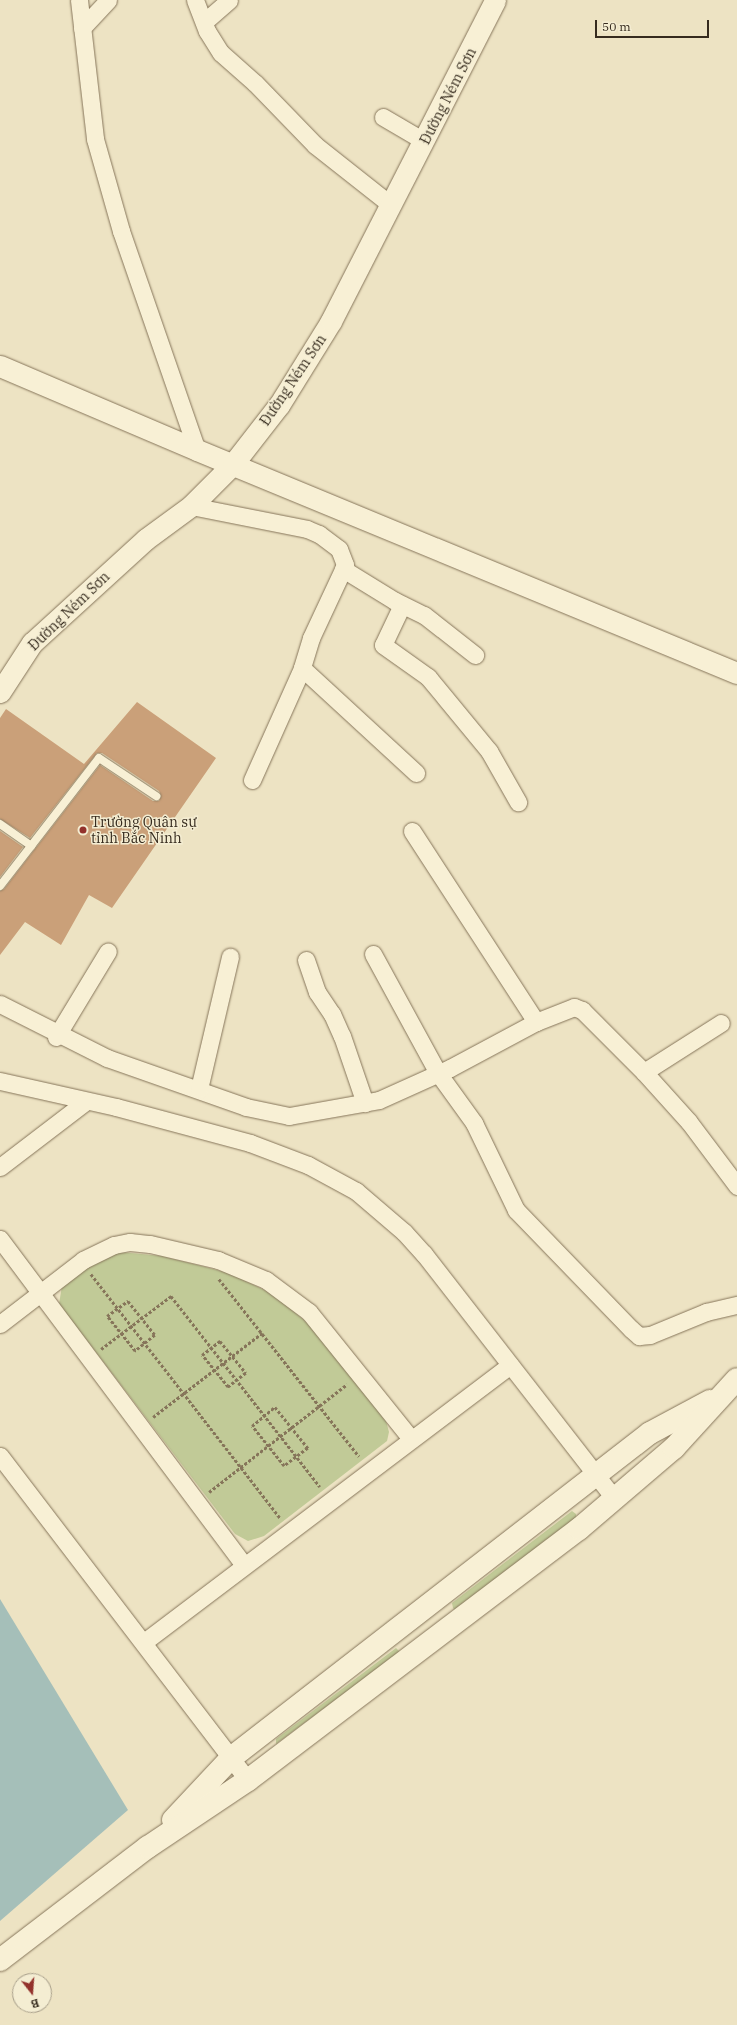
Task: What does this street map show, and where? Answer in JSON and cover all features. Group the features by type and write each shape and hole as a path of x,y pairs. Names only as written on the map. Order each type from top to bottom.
{"main road":[{"path":"148,1847 231,1758 596,1476 650,1432 731,1386"},
{"path":"0,1960 148,1847 248,1780 579,1529 674,1448 731,1386"},
{"path":"411,1618 430,1642"}],"street":[{"path":"79,0 95,139 121,231 197,450"},
{"path":"82,28 108,0"},
{"path":"195,0 204,22 220,53 255,83 315,145 391,205"},
{"path":"204,22 229,0"},
{"name":"Đường Ném Sơn","path":"0,692 32,643 146,539 191,506 233,464 279,405 332,322 495,0"},
{"path":"383,116 424,141"},
{"path":"0,366 197,450 737,672"},
{"path":"191,506 307,529 319,534 339,549 344,559 343,570 311,638 302,668 252,780"},
{"path":"343,570 402,605 424,615 475,655"},
{"path":"402,605 383,645 428,677 490,751 518,802"},
{"path":"302,668 416,774"},
{"path":"412,831 536,1022"},
{"path":"56,1037 108,951"},
{"path":"373,954 438,1072 474,1124 516,1210 640,1336 650,1335 706,1312 737,1305"},
{"path":"199,1089 230,957"},
{"path":"306,960 317,992 332,1014 342,1036 365,1103"},
{"path":"0,1004 107,1058 199,1089 246,1107 289,1116 379,1100 536,1022 574,1007 582,1010 644,1072 689,1122 737,1186"},
{"path":"644,1072 720,1023"},
{"path":"0,1081 116,1108 250,1143 308,1166 356,1192 404,1232 424,1254 615,1499"},
{"path":"0,1167 85,1102"},
{"path":"0,1239 244,1565"},
{"path":"0,1324 83,1260 122,1244 150,1244 233,1264 266,1280 310,1312 411,1439"},
{"path":"144,1642 510,1365"},
{"path":"0,1456 144,1642 248,1780"}],"lane":[{"path":"0,886 99,758 156,796"},
{"path":"0,824 31,846"}],"path":[{"path":"88,1270 280,1518"},
{"path":"214,1272 359,1456"},
{"path":"99,1351 171,1296 320,1487"},
{"path":"128,1301 155,1335 135,1351 107,1316 118,1308 128,1301"},
{"path":"151,1418 262,1333"},
{"path":"220,1341 246,1373 228,1387 202,1355 211,1348 220,1341"},
{"path":"208,1492 350,1382"},
{"path":"275,1407 308,1448 284,1466 252,1426 264,1416 275,1407"}],"green space":[{"path":"120,1252 162,1256 229,1273 273,1294 310,1325 386,1421 389,1432 387,1441 264,1536 248,1541 235,1534 59,1304 62,1286 92,1262"},
{"path":"572,1511 576,1514 576,1518 455,1610 453,1608 452,1603"},
{"path":"396,1648 400,1652 276,1744 276,1739"}],"water":[{"path":"0,1599 128,1810 0,1921"}],"building":[{"name":"Trường Quân sự tỉnh Bắc Ninh","path":"137,702 216,758 112,908 89,895 61,945 25,922 0,955 0,891 4,889 100,765 153,801 159,801 161,796 159,791 102,753 97,753 30,838 0,819 0,718 6,709 84,764"},
{"path":"0,831 23,847 0,877"}],"place":[{"name":"Trường Quân sự tỉnh Bắc Ninh","path":"83,830"}]}
